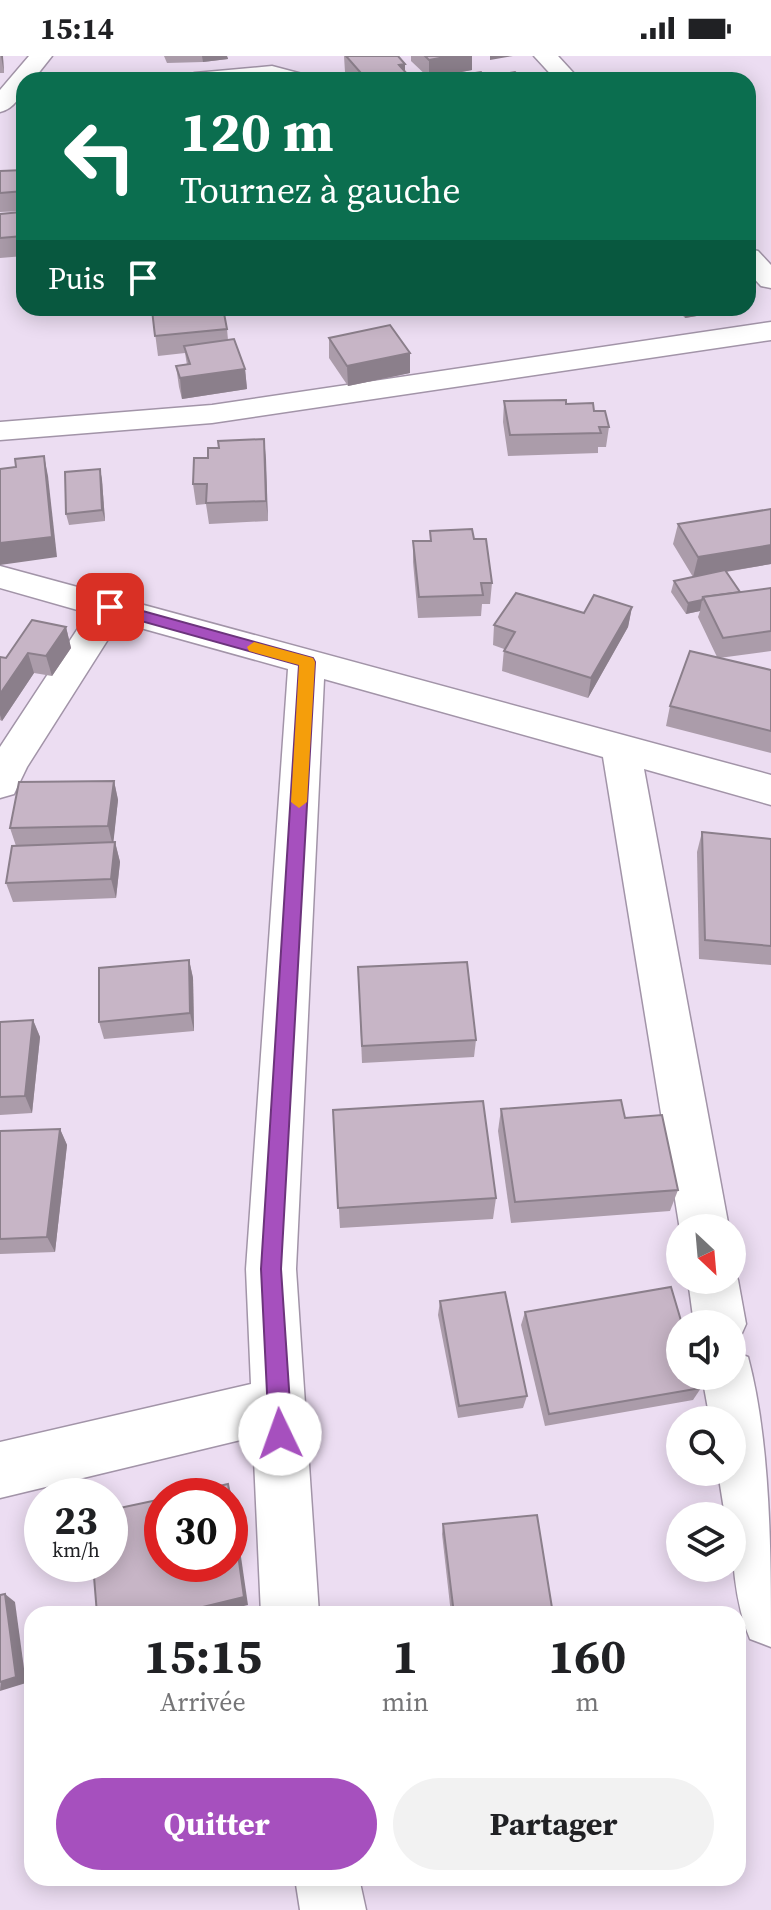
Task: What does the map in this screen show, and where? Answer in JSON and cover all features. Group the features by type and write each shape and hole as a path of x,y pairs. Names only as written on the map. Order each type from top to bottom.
{"street":[{"path":"545,56 561,72"},
{"path":"756,265 771,280"},
{"path":"0,431 212,414 771,331"},
{"path":"0,577 771,790"},
{"path":"0,784 9,764 110,607"},
{"path":"290,1606 271,1269 307,662"},
{"path":"621,748 702,1214"},
{"path":"731,1390 771,1618"},
{"path":"0,1470 279,1404"},
{"path":"328,1886 333,1910"}],"building":[{"path":"346,56 398,56 405,64 399,65 405,72 360,72"},
{"path":"425,56 450,56 429,60"},
{"path":"16,170 16,192 0,193 0,171"},
{"path":"16,212 16,237 0,238 0,214"},
{"path":"153,316 225,316 227,329 155,336"},
{"path":"390,325 410,353 347,366 329,338"},
{"path":"234,339 245,369 180,378 176,366 190,364 184,346"},
{"path":"566,400 566,404 593,403 594,411 605,411 609,427 599,427 601,433 510,435 504,401"},
{"path":"264,439 266,501 206,503 207,484 193,484 194,458 208,458 208,448 219,448 218,441"},
{"path":"44,456 52,537 0,543 0,469 16,467 15,459"},
{"path":"100,469 102,510 66,514 65,472"},
{"path":"771,509 771,545 698,557 678,524"},
{"path":"472,529 474,539 486,539 492,583 481,583 483,595 419,597 413,541 431,541 430,531"},
{"path":"725,570 740,592 703,597 702,600 688,603 674,581"},
{"path":"771,588 771,631 723,638 703,597"},
{"path":"516,593 584,613 594,595 632,607 591,678 504,651 515,632 494,625"},
{"path":"32,620 66,627 46,656 28,653 0,694 0,657 6,658"},
{"path":"690,651 771,670 771,731 670,706"},
{"path":"114,781 108,826 10,828 19,782"},
{"path":"702,832 771,839 771,946 705,940"},
{"path":"115,842 111,879 6,883 12,846"},
{"path":"189,960 190,1013 99,1022 99,968"},
{"path":"467,962 476,1040 362,1046 358,967"},
{"path":"33,1020 25,1096 0,1097 0,1022"},
{"path":"621,1100 625,1118 662,1115 678,1190 515,1202 501,1109"},
{"path":"483,1101 496,1198 338,1208 333,1110"},
{"path":"60,1129 47,1237 0,1239 0,1131"},
{"path":"666,1288 666,1294 673,1294 678,1310 666,1310 666,1390 689,1390 549,1414 525,1312"},
{"path":"505,1292 527,1396 459,1406 440,1301"},
{"path":"144,1503 144,1582 242,1582 244,1597 207,1606 96,1606 94,1582 128,1582 128,1506"},
{"path":"537,1515 552,1606 453,1606 443,1524"},
{"path":"5,1594 16,1677 0,1682 0,1595"}],"slow traffic":[{"path":"254,647 307,662 299,802"}],"route":[{"path":"110,607 307,662 271,1269 280,1434"}]}
